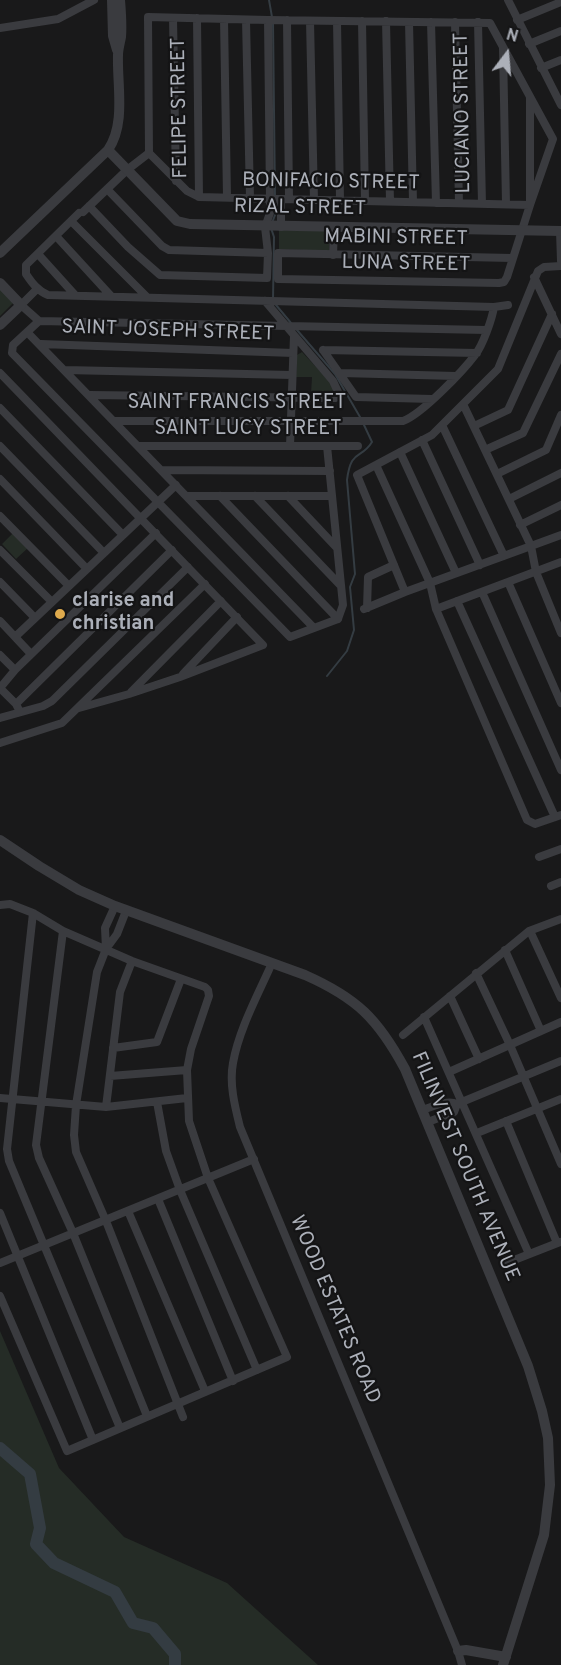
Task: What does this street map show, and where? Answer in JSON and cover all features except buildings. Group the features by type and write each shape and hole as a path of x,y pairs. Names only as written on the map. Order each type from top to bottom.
{"street":[{"path":"0,28 58,19 94,0"},
{"path":"112,0 113,36 118,52"},
{"path":"0,253 108,150 114,141 118,131 120,0"},
{"path":"508,0 561,105"},
{"path":"517,20 561,2"},
{"path":"199,197 192,195 148,153 148,17 478,22"},
{"path":"173,18 176,181"},
{"name":"FELIPE STREET","path":"197,18 199,197"},
{"path":"224,19 227,197"},
{"path":"246,20 250,198"},
{"path":"271,20 279,199 270,213 272,227"},
{"path":"84,210 160,275 267,278 268,253 279,199 287,20"},
{"path":"310,21 314,200"},
{"path":"337,21 340,200"},
{"path":"362,21 365,201"},
{"path":"386,21 390,201"},
{"path":"409,22 413,202"},
{"path":"431,22 436,203"},
{"path":"455,22 459,203"},
{"name":"LUNA STREET","path":"278,253 278,279 504,282 553,139 490,22 478,22"},
{"name":"LUCIANO STREET","path":"478,22 482,204"},
{"path":"529,44 561,31"},
{"path":"503,46 506,204"},
{"path":"541,68 561,60"},
{"path":"530,96 530,205"},
{"name":"RIZAL STREET","path":"108,150 177,221 190,224 560,231"},
{"path":"148,153 71,221 26,265 26,274 37,289 48,295 494,307 508,305"},
{"path":"107,189 162,246 169,250 268,253"},
{"name":"BONIFACIO STREET","path":"199,197 530,205"},
{"path":"71,221 147,297"},
{"path":"333,255 334,228"},
{"path":"405,592 357,475 432,435 498,369 534,277 544,267 561,263 560,231"},
{"path":"56,236 111,296"},
{"name":"MABINI STREET","path":"278,253 512,258"},
{"path":"38,254 75,295"},
{"path":"534,277 561,333"},
{"path":"0,283 39,321 486,330"},
{"path":"0,325 37,289"},
{"path":"90,395 336,398 338,392 333,381 294,336 271,301"},
{"path":"432,399 356,397 323,350 477,353 494,307"},
{"path":"474,426 508,410 552,314"},
{"path":"39,321 13,345 12,353 290,638 338,619 343,605 327,446"},
{"path":"27,332 315,628"},
{"path":"290,446 294,336"},
{"name":"SAINT JOSEPH STREET","path":"41,344 294,352"},
{"name":"SAINT FRANCIS STREET","path":"114,421 403,421 410,418 432,399 477,353"},
{"path":"485,450 523,433 561,354"},
{"path":"66,370 292,375"},
{"path":"0,373 263,645 180,677 79,708"},
{"path":"341,373 456,376"},
{"path":"464,404 531,546 536,572 561,633"},
{"path":"0,408 123,535"},
{"path":"497,474 546,450 561,415"},
{"path":"442,425 504,556"},
{"path":"422,440 480,565"},
{"path":"0,446 104,553"},
{"name":"SAINT LUCY STREET","path":"139,446 358,446"},
{"path":"400,452 456,573"},
{"path":"376,465 430,583 436,609 526,820 535,824 558,816 457,601"},
{"path":"162,470 330,471"},
{"path":"508,499 561,473"},
{"path":"0,479 87,569"},
{"path":"15,637 176,485"},
{"path":"187,496 332,496"},
{"path":"220,496 338,619"},
{"path":"255,496 341,586"},
{"path":"288,496 337,549"},
{"path":"520,525 561,505"},
{"path":"0,516 69,586"},
{"path":"18,708 0,688 31,654 156,533"},
{"path":"394,565 368,577 366,609 405,592 561,535"},
{"path":"0,550 52,602"},
{"path":"0,718 18,708 172,550"},
{"path":"436,609 561,562"},
{"path":"18,708 43,706 51,701 188,567"},
{"path":"0,582 35,618"},
{"path":"508,582 561,704"},
{"path":"0,743 55,726 79,708 205,584"},
{"path":"482,592 561,770"},
{"path":"129,694 221,601"},
{"path":"180,677 237,617"},
{"path":"0,621 31,654"},
{"path":"0,655 15,670"},
{"name":"FILINVEST SOUTH AVENUE","path":"0,840 79,890 126,911 333,987 373,1018 392,1044 428,1122 528,1366 548,1438 550,1485 544,1534 504,1661"},
{"path":"539,857 561,849"},
{"path":"551,886 561,882"},
{"path":"0,916 1,904 9,904 33,913 63,932 208,990 209,996 191,1049 187,1070 189,1121 208,1178 287,1357 233,1381 205,1390 66,1452 0,1296"},
{"path":"106,949 105,928 115,906"},
{"path":"126,911 117,934 106,949 93,988 76,1105 74,1135 76,1152 183,1417"},
{"path":"33,913 7,1149 9,1161 120,1428"},
{"path":"403,1035 530,931 561,919"},
{"path":"530,931 561,998"},
{"path":"63,932 36,1145 39,1158 74,1233 147,1416"},
{"path":"505,950 541,1031"},
{"path":"106,1107 120,992 132,961"},
{"name":"WOOD ESTATES ROAD","path":"272,963 240,1037 232,1065 232,1087 240,1127 462,1665"},
{"path":"476,973 561,1164"},
{"path":"113,1047 157,1042 181,979"},
{"path":"450,996 479,1059"},
{"path":"424,1017 449,1072 460,1103 477,1133 529,1254"},
{"path":"449,1072 561,1022"},
{"path":"422,1110 449,1102 460,1103 561,1061"},
{"path":"110,1076 187,1070"},
{"path":"0,1098 106,1107 187,1098"},
{"path":"477,1133 561,1099"},
{"path":"158,1102 166,1151 180,1190 257,1370"},
{"path":"428,1122 454,1112 460,1103"},
{"path":"504,1264 559,1243 506,1121"},
{"path":"0,1263 254,1160"},
{"path":"158,1199 233,1381"},
{"path":"128,1211 205,1390"},
{"path":"0,1213 93,1440"},
{"path":"458,1651 466,1650 504,1661"}],"shaded area":[{"path":"279,230 330,231 329,251 279,249"},
{"path":"0,288 14,302 0,316"},
{"path":"302,352 332,384 334,389 331,394 311,394 312,377 296,377 297,355"},
{"path":"14,532 29,547 16,559 2,544"},
{"path":"0,1331 59,1468 124,1537 227,1583 318,1665 0,1665"}],"waterway":[{"path":"269,0 272,17"},
{"path":"273,23 275,197"},
{"path":"272,223 275,203"},
{"path":"271,228 274,237 273,300"},
{"path":"276,305 291,323"},
{"path":"297,330 335,374 360,417"},
{"path":"327,676 347,651 354,630 350,587 355,574 347,480 351,463 372,442 364,425"},
{"path":"0,1448 30,1474 40,1528 36,1544 54,1563 115,1592 133,1623 153,1628 175,1654 175,1665"}],"place":[{"name":"clarise and christian","path":"60,614"}]}
